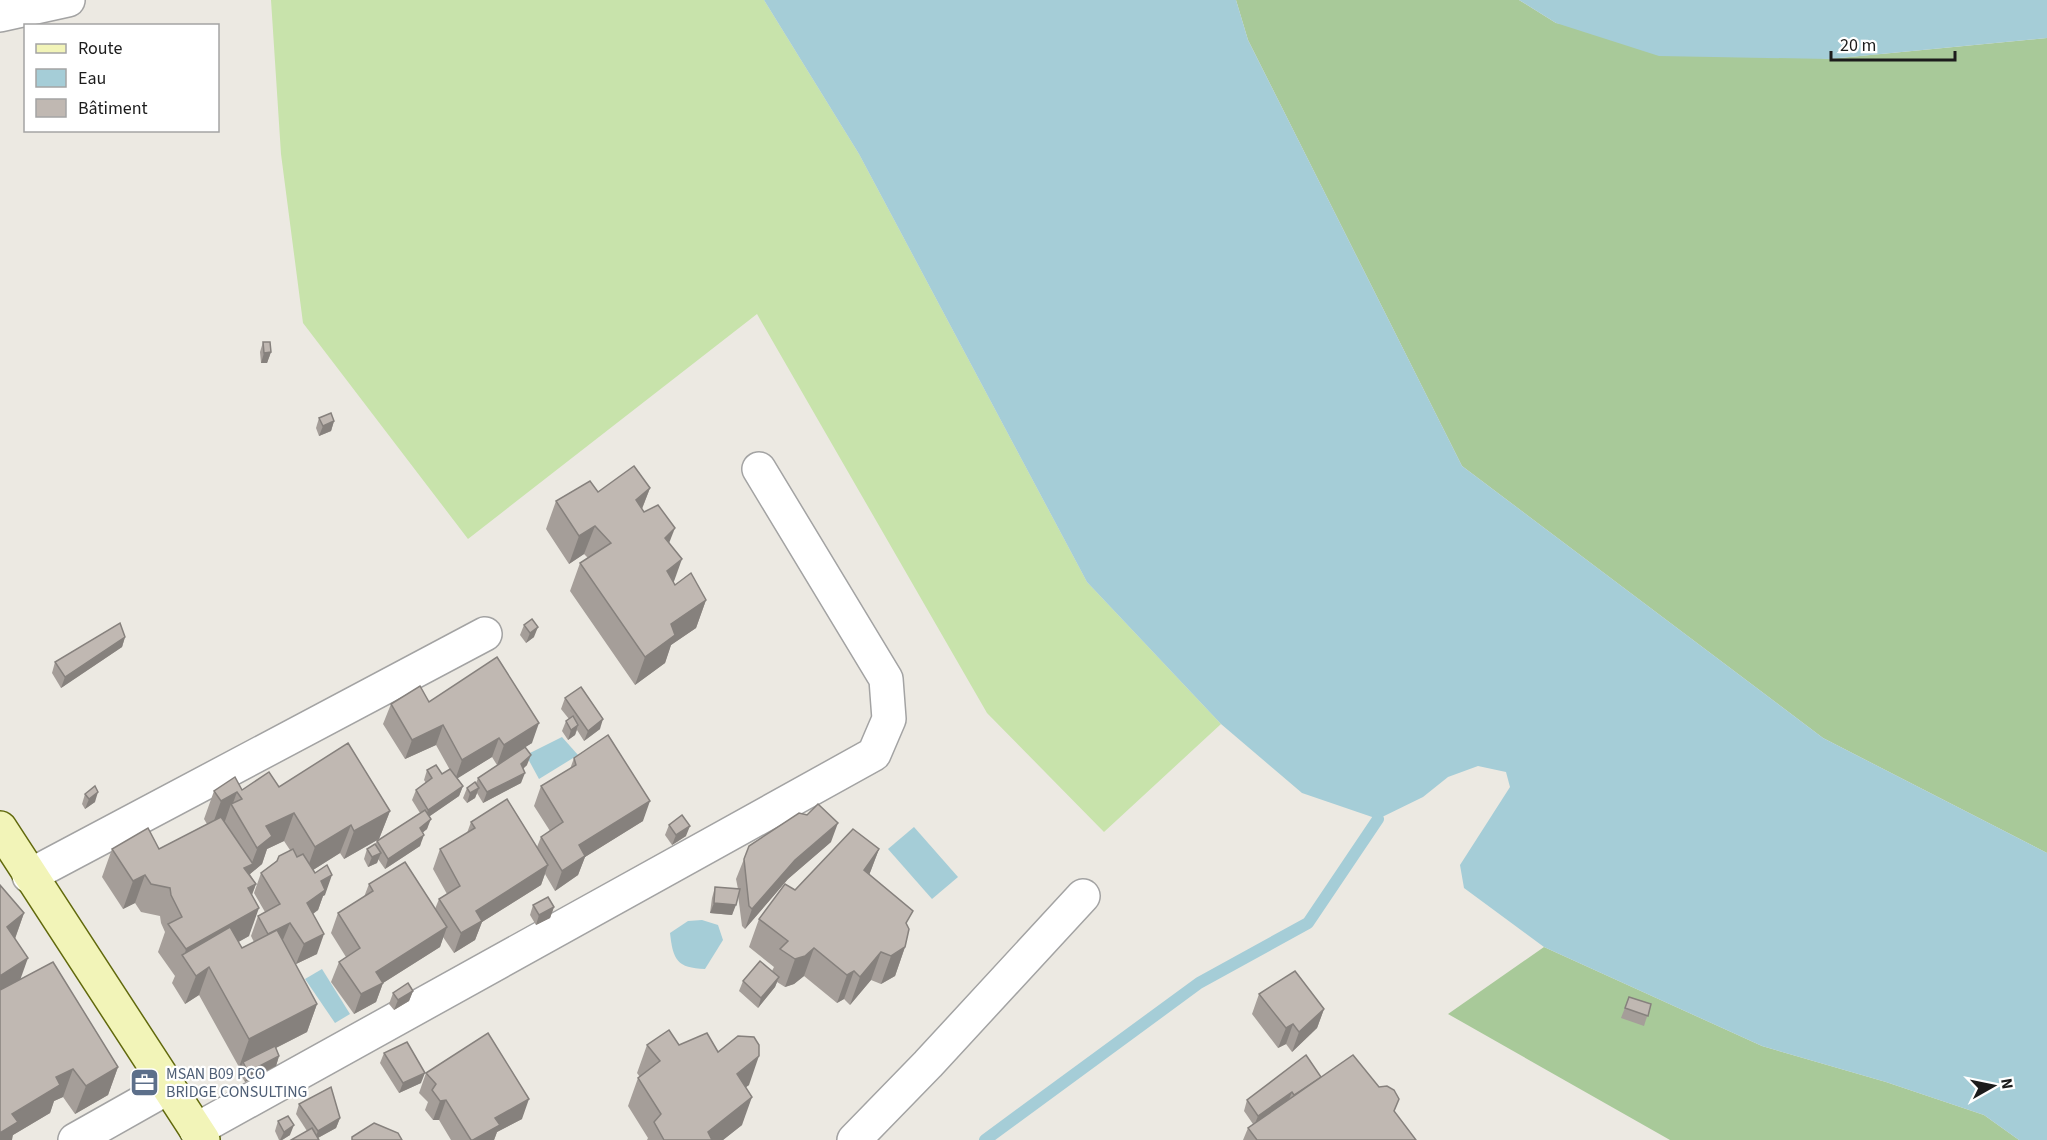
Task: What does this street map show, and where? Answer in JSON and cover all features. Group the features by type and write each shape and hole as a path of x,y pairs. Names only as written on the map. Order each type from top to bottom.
{"street":[{"path":"0,15 68,0"},
{"path":"3,839 200,1135 874,754 889,719 886,679 759,469"},
{"path":"29,876 485,634"},
{"path":"854,1140 928,1064 1083,896"},
{"path":"75,1140 169,1087"}],"green space":[{"path":"271,0 764,0 859,154 1087,582 1221,724 1104,832 987,713 757,314 468,539 303,323 281,154"},
{"path":"1236,0 1519,0 1556,23 1829,59 2047,38 2047,853 1823,738 1462,466 1248,40"},
{"path":"1544,947 1762,1046 1886,1082 1984,1115 2019,1140 1670,1140 1448,1014"}],"water":[{"path":"764,0 1236,0 1248,40 1462,466 1823,738 2047,853 2047,1140 2019,1140 1984,1115 1886,1082 1762,1046 1544,947 1464,888 1460,865 1510,787 1506,772 1478,766 1448,777 1423,797 1378,819 1302,793 1221,724 1087,582 859,154"},
{"path":"1519,0 2047,0 2047,38 1829,59 1659,56 1556,23"},
{"path":"562,737 578,755 539,779 526,755"},
{"path":"914,827 958,877 932,899 888,849"},
{"path":"702,920 718,925 723,940 705,969 688,967 678,961 670,933 688,921"},
{"path":"322,969 350,1014 335,1023 305,979"}],"building":[{"path":"263,342 270,342 271,352 264,353"},
{"path":"331,413 334,421 323,426 319,418"},
{"path":"634,466 650,488 636,500 644,512 658,505 675,528 665,538 682,559 667,571 675,585 691,573 706,600 671,624 675,635 645,657 580,563 611,543 595,526 579,536 556,501 590,481 598,492"},
{"path":"532,619 538,627 530,633 524,625"},
{"path":"120,623 125,637 65,677 55,662"},
{"path":"497,657 539,723 504,745 499,738 462,760 443,725 412,740 391,704 420,686 429,702"},
{"path":"581,687 603,719 588,731 565,698"},
{"path":"573,716 578,725 571,730 566,721"},
{"path":"608,735 650,801 579,845 585,856 562,871 541,837 563,822 541,786 576,765 574,758"},
{"path":"348,743 390,811 354,831 351,825 315,847 294,813 266,826 272,836 257,848 231,804 242,799 237,792 221,801 214,791 235,777 242,790 269,772 279,787"},
{"path":"525,747 531,755 521,764 525,773 487,792 478,778"},
{"path":"436,765 442,774 450,769 463,786 428,810 416,790 432,778 427,770"},
{"path":"475,782 479,788 470,793 467,788"},
{"path":"95,786 98,792 89,799 85,794"},
{"path":"507,799 548,865 476,911 482,921 461,933 439,899 460,886 440,849 475,828 471,822"},
{"path":"818,804 838,823 795,860 752,909 749,906 744,859 749,846 799,813 807,815"},
{"path":"425,810 431,819 420,828 424,835 388,859 377,841"},
{"path":"682,815 690,826 676,835 669,825"},
{"path":"221,817 253,864 244,868 256,884 248,888 259,908 186,949 168,924 182,917 170,888 151,884 145,875 133,881 112,849 148,828 159,849"},
{"path":"853,829 879,849 864,870 913,911 906,923 909,929 905,947 891,956 881,952 860,977 854,971 847,975 814,948 805,956 795,959 780,949 788,941 759,919 785,884 795,890"},
{"path":"375,844 381,853 372,857 367,849"},
{"path":"293,849 297,857 303,854 315,873 327,865 332,875 321,881 325,890 307,903 324,934 304,944 290,923 268,934 258,916 280,904 261,873 277,861 279,856"},
{"path":"405,862 447,927 376,972 383,983 361,994 339,962 360,948 338,913 373,891 369,884"},
{"path":"0,885 24,913 7,927 28,958 0,976"},
{"path":"715,887 740,889 736,905 714,903"},
{"path":"548,897 554,907 539,915 533,905"},
{"path":"230,927 242,948 277,930 317,1004 249,1039 209,967 196,976 182,955"},
{"path":"760,961 779,977 761,998 743,981"},
{"path":"53,962 118,1067 86,1086 73,1069 56,1077 60,1085 12,1114 18,1122 0,1133 0,990"},
{"path":"1295,971 1324,1009 1299,1032 1293,1024 1286,1028 1259,994"},
{"path":"408,983 413,991 398,1000 393,993"},
{"path":"1629,997 1651,1004 1648,1016 1625,1008"},
{"path":"669,1030 679,1045 707,1033 718,1052 738,1036 754,1037 759,1045 759,1056 737,1074 752,1097 708,1132 712,1140 664,1140 654,1122 661,1114 638,1078 660,1061 647,1045"},
{"path":"488,1033 529,1099 495,1118 500,1125 471,1140 446,1100 440,1101 432,1090 436,1084 426,1073"},
{"path":"407,1042 425,1073 403,1083 384,1053"},
{"path":"275,1046 279,1056 248,1072 243,1062"},
{"path":"1306,1055 1321,1077 1294,1095 1292,1092 1258,1116 1247,1100"},
{"path":"1353,1055 1379,1087 1387,1086 1394,1090 1399,1099 1394,1111 1416,1140 1257,1140 1248,1128"},
{"path":"331,1087 340,1118 318,1131 299,1104"},
{"path":"288,1116 294,1125 284,1132 278,1121"},
{"path":"374,1123 398,1133 402,1140 352,1140 352,1137"},
{"path":"312,1128 319,1140 291,1140"}],"waterway":[{"path":"985,1140 1199,983 1308,923 1378,819"}],"place":[{"name":"MSAN B09 PCO BRIDGE CONSULTING","path":"145,1083"}]}
